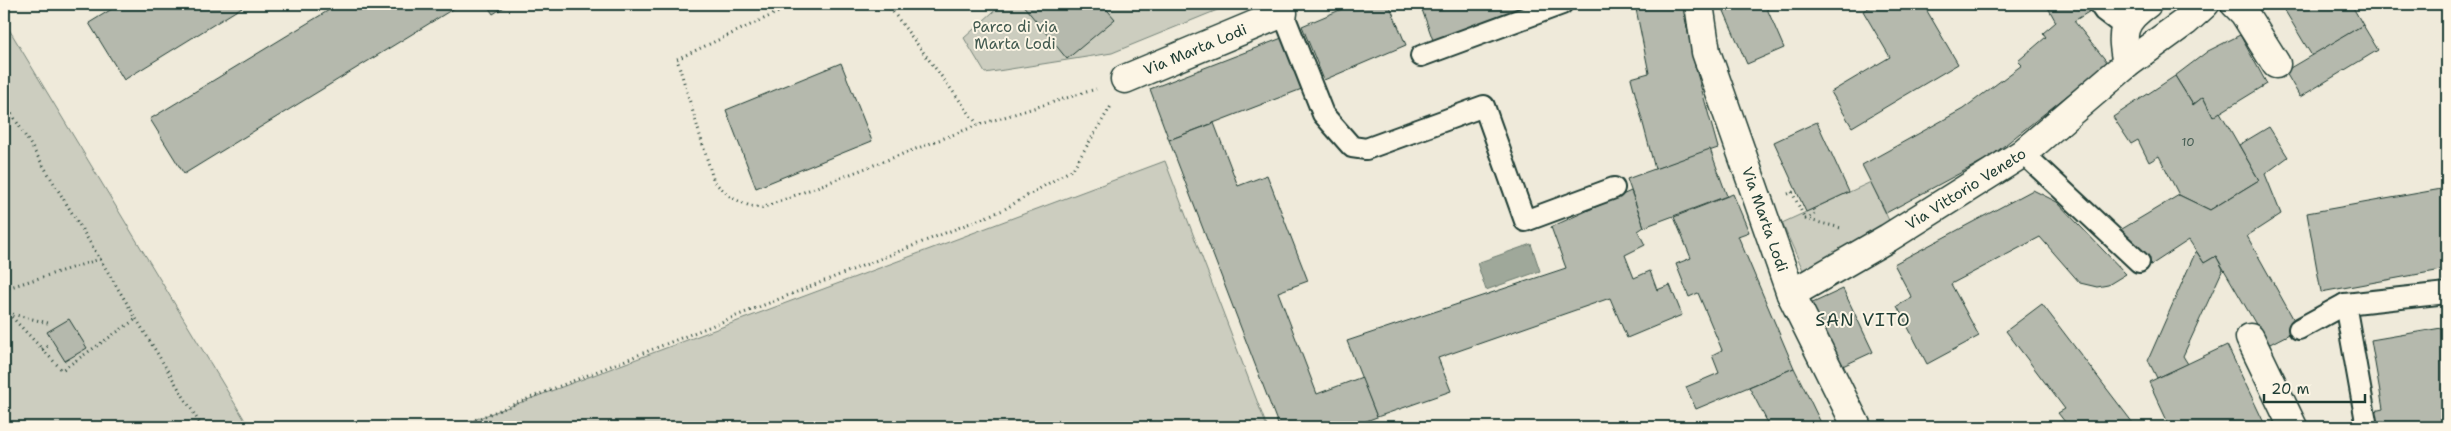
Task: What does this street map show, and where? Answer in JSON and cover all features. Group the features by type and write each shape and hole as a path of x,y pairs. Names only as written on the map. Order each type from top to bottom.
{"street":[{"name":"Via Marta Lodi","path":"1699,4 1706,52 1791,294 1857,427"},
{"path":"2126,64 2123,43 2125,27 2131,15 2147,4"},
{"name":"Via Vittorio Veneto","path":"1791,294 1888,238 2023,153 2126,64 2184,22 2205,4"},
{"path":"2235,4 2244,13 2276,64"},
{"name":"Via Marta Lodi","path":"1125,79 1281,8"},
{"path":"2250,338 2293,427"}],"lane":[{"path":"1421,56 1562,4"},
{"path":"2099,4 2104,11 2125,27"},
{"path":"1281,8 1323,114 1352,147 1366,149 1484,106 1525,221 1614,188"},
{"path":"2023,153 2139,262"},
{"path":"2299,329 2345,304 2447,293"},
{"path":"2345,304 2366,427"}],"path":[{"path":"796,4 677,59 714,182 732,198 750,206 762,208 978,124 1125,79"},
{"path":"887,4 978,124"},
{"path":"457,427 1003,210 1073,169 1107,114 1125,79"},
{"path":"4,101 202,427"},
{"path":"4,118 12,116"},
{"path":"1792,192 1805,219 1815,214 1813,209"},
{"path":"4,289 100,259"},
{"path":"4,300 8,313 62,370 136,319"},
{"path":"8,313 48,323"},
{"path":"42,349 48,346"}],"green space":[{"name":"Parco di via Marta Lodi","path":"1002,4 1232,4 1112,53 985,73 964,38"},
{"path":"4,21 249,427 4,427"},
{"path":"1165,161 1267,427 455,427"},
{"path":"1871,182 1893,229 1803,270 1782,223"}],"shaded area":[{"path":"1531,244 1540,271 1486,290 1477,263"}],"building":[{"path":"120,4 247,4 124,80 89,23"},
{"path":"339,4 461,4 184,174 150,119"},
{"path":"486,4 509,4 493,14"},
{"path":"1022,4 1102,4 1115,19 1067,59"},
{"path":"1354,4 1389,4 1406,45 1324,80 1302,26"},
{"path":"1420,4 1549,4 1434,43"},
{"path":"1635,4 1682,4 1695,66 1718,148 1655,169 1631,78 1649,73"},
{"path":"1721,4 1765,4 1784,48 1747,64"},
{"path":"1875,4 1923,4 1958,64 1852,127 1831,92 1890,57 1863,11"},
{"path":"2046,4 2091,4 2095,8 2074,21 2108,63 1990,157 1886,213 1862,165 1963,109 2022,65 2018,61 2046,37 2043,33 2056,22"},
{"path":"2281,4 2351,4 2363,25 2312,56"},
{"path":"2363,25 2378,50 2300,97 2285,71"},
{"path":"2240,35 2267,84 2213,117 2203,97 2193,105 2175,76 2208,51"},
{"path":"1287,36 1307,87 1169,140 1150,89"},
{"path":"841,63 872,141 756,188 726,110"},
{"path":"2175,76 2193,105 2203,97 2213,117 2220,112 2259,180 2210,210 2179,195 2159,156 2149,162 2138,140 2131,144 2113,117"},
{"path":"1817,122 1849,192 1806,212 1774,142"},
{"path":"1214,123 1238,186 1267,175 1308,281 1278,292 1317,394 1362,377 1377,417 1350,427 1279,427 1169,140"},
{"path":"2269,127 2288,157 2265,174 2281,214 2247,236 2299,329 2268,345 2216,256 2204,263 2189,240 2151,265 2117,232 2179,195 2210,210 2259,180 2239,145"},
{"path":"1710,149 1727,196 1644,227 1627,179"},
{"path":"2447,188 2447,269 2321,292 2307,213"},
{"path":"2033,190 2057,202 2126,274 2108,285 2097,287 2080,283 2040,237 1951,284 1979,336 1927,364 1897,306 1912,298 1894,264"},
{"path":"1631,191 1644,227 1638,231 1645,245 1625,255 1634,278 1650,271 1657,290 1670,285 1682,315 1627,338 1610,298 1438,358 1451,391 1377,417 1347,341 1566,268 1551,227"},
{"path":"1733,194 1749,232 1738,236 1794,368 1696,409 1686,387 1719,373 1712,355 1722,350 1698,293 1689,297 1676,264 1691,258 1674,217"},
{"path":"2196,251 2204,263 2216,256 2223,269 2183,356 2188,364 2157,378 2148,360"},
{"path":"1843,289 1873,352 1834,370 1804,307"},
{"path":"2042,304 2136,427 2069,427 2058,413 2065,409 2006,331"},
{"path":"69,319 87,348 65,361 47,332"},
{"path":"2447,327 2447,391 2442,392 2447,427 2377,427 2374,411 2383,409 2371,340"},
{"path":"2227,345 2266,427 2170,427 2149,382"},
{"path":"1794,368 1823,427 1770,427 1749,387"}],"district":[{"name":"SAN VITO","path":"1863,320"}]}
